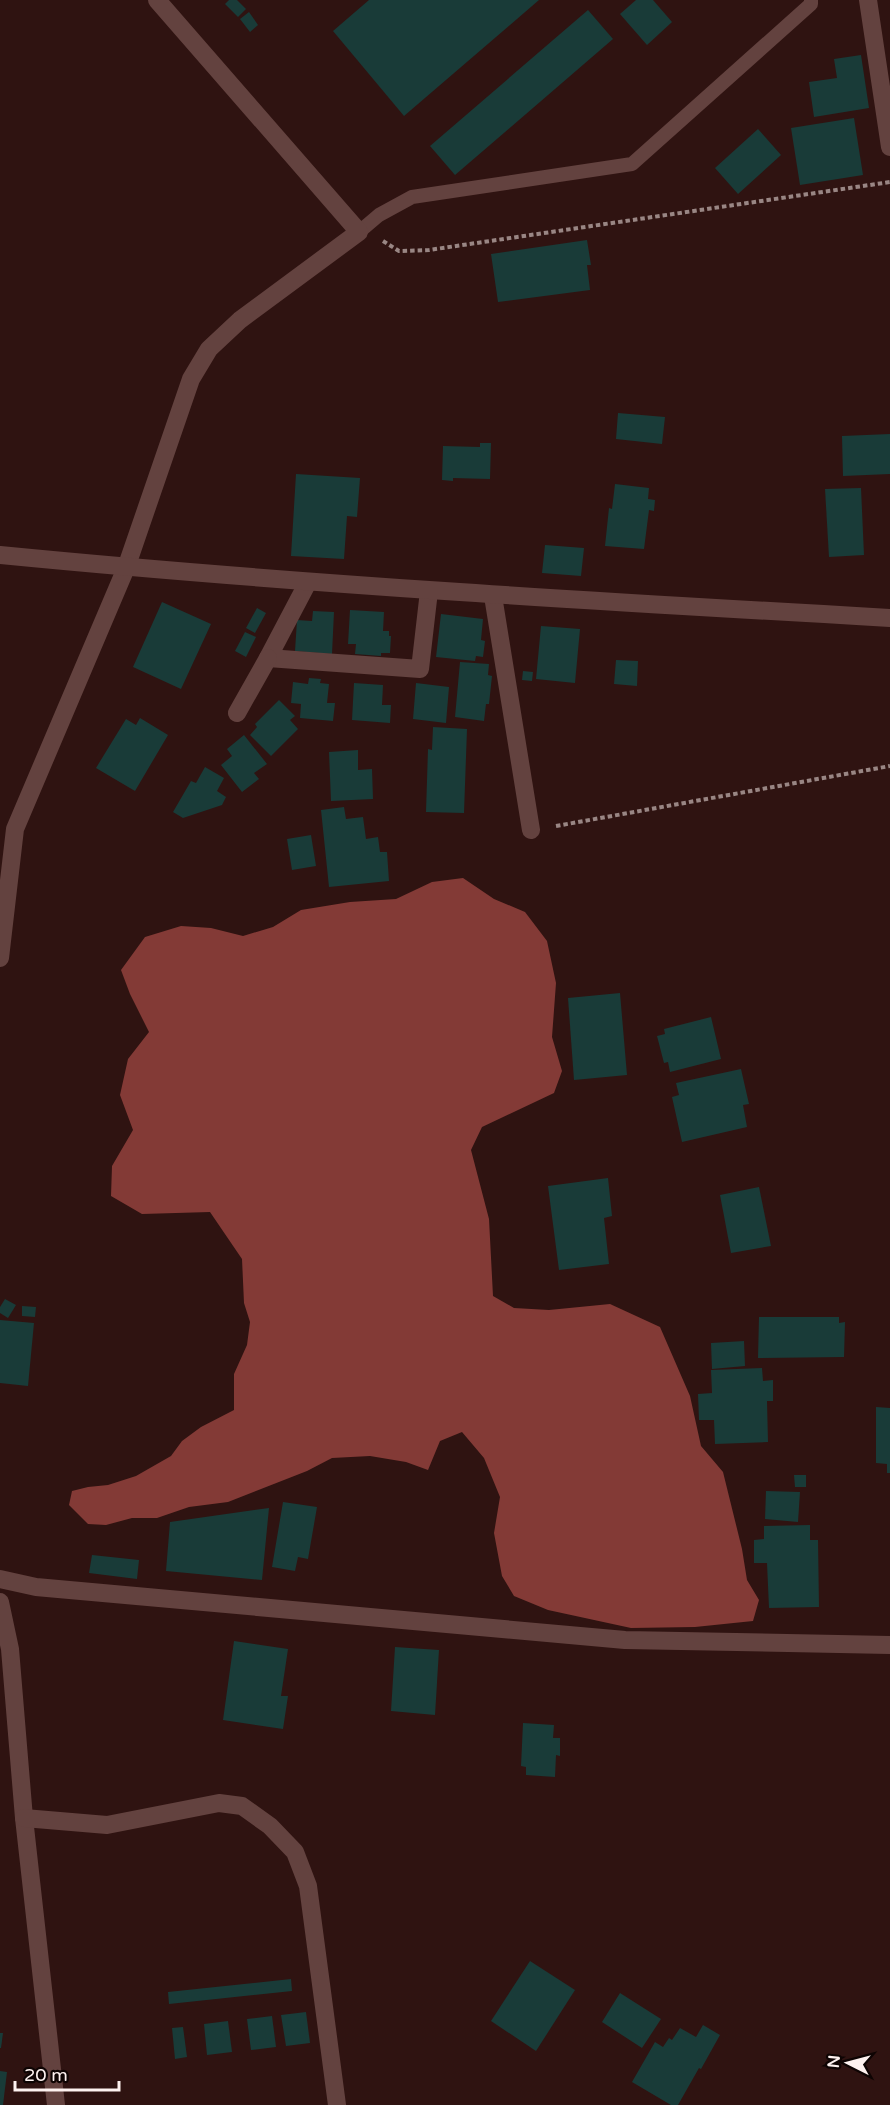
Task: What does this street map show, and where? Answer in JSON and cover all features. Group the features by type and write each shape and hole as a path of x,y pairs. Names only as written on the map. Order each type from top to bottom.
{"street":[{"path":"0,958 15,829 126,568 191,379 209,350 240,320 359,232 157,0"},
{"path":"868,0 890,147"},
{"path":"0,555 126,568 493,596 890,618"},
{"path":"237,713 308,582"},
{"path":"268,658 420,669 429,591"},
{"path":"493,596 531,830"},
{"path":"0,1579 36,1587 625,1640 890,1645"},
{"path":"0,1602 10,1649 24,1818 56,2105"},
{"path":"24,1818 107,1825 219,1803 242,1806 270,1826 295,1851 308,1886 337,2105"}],"lane":[{"path":"359,232 380,215 412,197 632,164 811,4 811,0"}],"path":[{"path":"359,232 399,251 429,250 890,182"},
{"path":"531,830 890,766"}],"shaded area":[{"path":"463,878 494,899 525,912 547,941 556,983 552,1037 562,1071 554,1093 482,1127 471,1150 489,1219 493,1296 514,1308 549,1310 610,1304 660,1327 690,1396 701,1446 723,1472 742,1549 747,1580 759,1600 753,1621 695,1627 631,1628 548,1610 514,1596 502,1576 494,1533 500,1497 484,1458 462,1432 440,1441 428,1470 406,1462 370,1456 332,1458 307,1471 228,1502 189,1507 157,1518 132,1518 106,1525 88,1524 69,1505 72,1491 108,1485 136,1476 171,1456 182,1441 201,1427 234,1410 234,1374 247,1345 250,1322 244,1303 242,1259 210,1212 142,1214 111,1196 112,1166 133,1130 120,1095 128,1059 149,1032 121,970 145,937 181,926 211,928 243,936 273,927 301,910 350,902 396,899 432,882"}],"building":[{"path":"229,0 237,0 246,9 238,17 225,4"},
{"path":"369,0 539,0 404,116 333,31"},
{"path":"636,0 653,0 672,22 647,45 620,14"},
{"path":"588,10 613,39 455,175 430,146"},
{"path":"249,12 258,25 250,32 240,19"},
{"path":"861,55 869,108 814,117 809,82 837,78 834,59"},
{"path":"854,118 863,175 800,185 791,128"},
{"path":"758,129 781,155 738,194 715,168"},
{"path":"587,240 591,265 587,265 590,290 498,302 491,254"},
{"path":"618,413 665,417 662,444 616,439"},
{"path":"890,434 890,474 843,476 842,436"},
{"path":"480,443 491,443 490,479 442,480 443,446 480,447"},
{"path":"296,474 360,478 357,517 347,516 344,559 291,556"},
{"path":"615,484 649,488 648,499 655,500 654,511 649,510 644,549 605,546 609,508 612,509"},
{"path":"861,488 864,555 829,557 825,489"},
{"path":"545,545 584,548 581,576 542,573"},
{"path":"162,602 211,624 181,689 133,667"},
{"path":"257,608 266,613 255,633 246,628"},
{"path":"350,610 384,612 383,631 389,631 389,636 391,636 390,653 381,653 381,656 355,654 356,644 348,644"},
{"path":"313,611 334,612 332,654 295,651 297,620 312,621"},
{"path":"441,614 483,619 481,640 485,641 483,657 476,656 475,661 436,657"},
{"path":"541,626 580,629 575,683 536,679"},
{"path":"245,632 256,637 246,657 235,651"},
{"path":"616,660 638,661 637,686 614,684"},
{"path":"460,662 489,664 488,675 492,676 489,704 486,704 484,721 455,717"},
{"path":"523,671 533,672 532,681 522,680"},
{"path":"309,678 321,679 320,683 329,684 327,703 335,703 333,721 300,718 301,704 291,703 293,682 308,684"},
{"path":"354,683 383,685 382,705 391,705 390,723 352,720"},
{"path":"416,683 449,687 446,723 413,719"},
{"path":"279,700 295,716 290,720 298,729 271,756 250,735 257,727 255,724"},
{"path":"140,718 168,735 135,791 96,768 126,719 136,725"},
{"path":"433,727 467,729 464,813 426,812 428,749 432,750"},
{"path":"244,735 267,764 254,773 259,779 242,792 221,765 232,756 227,749"},
{"path":"358,750 358,770 372,769 373,799 331,801 329,752"},
{"path":"205,767 224,778 217,791 226,797 222,805 183,818 173,812 191,781 196,783"},
{"path":"344,807 346,819 363,817 366,839 378,837 380,852 387,852 389,881 329,887 321,810"},
{"path":"311,835 316,866 292,870 287,839"},
{"path":"620,993 627,1075 574,1080 568,998"},
{"path":"711,1017 721,1059 670,1072 668,1062 664,1063 657,1036 665,1034 664,1029"},
{"path":"741,1069 749,1104 743,1105 747,1127 682,1142 672,1097 679,1095 676,1083"},
{"path":"608,1178 612,1216 604,1218 609,1264 559,1270 548,1186"},
{"path":"759,1187 771,1246 731,1253 720,1195"},
{"path":"5,1299 16,1305 8,1318 0,1313 0,1307"},
{"path":"22,1306 36,1307 35,1317 22,1316"},
{"path":"759,1317 839,1317 839,1323 845,1322 844,1357 758,1358"},
{"path":"0,1320 34,1323 28,1386 0,1383"},
{"path":"744,1341 745,1366 712,1369 711,1343"},
{"path":"762,1368 763,1381 773,1380 773,1401 767,1401 768,1442 715,1444 714,1420 699,1420 698,1394 712,1393 711,1370"},
{"path":"876,1407 890,1408 890,1473 887,1473 887,1464 876,1463"},
{"path":"794,1475 806,1475 806,1487 795,1487"},
{"path":"766,1491 800,1492 798,1522 765,1519"},
{"path":"283,1502 317,1507 308,1559 298,1557 295,1571 272,1567"},
{"path":"269,1508 262,1580 166,1571 170,1522"},
{"path":"810,1525 810,1540 818,1540 819,1607 769,1608 767,1563 754,1563 754,1540 764,1539 764,1526"},
{"path":"92,1555 139,1560 137,1579 89,1573"},
{"path":"234,1641 288,1649 281,1696 288,1696 283,1729 223,1720"},
{"path":"395,1647 439,1650 435,1715 391,1711"},
{"path":"523,1723 554,1725 553,1738 560,1738 560,1756 556,1755 555,1777 526,1775 526,1767 521,1766"},
{"path":"530,1961 575,1990 536,2051 491,2021"},
{"path":"291,1979 292,1991 169,2004 168,1992"},
{"path":"620,1993 661,2019 642,2048 602,2022"},
{"path":"306,2012 310,2043 286,2046 281,2015"},
{"path":"272,2016 276,2047 251,2050 247,2019"},
{"path":"228,2021 232,2052 207,2055 204,2024"},
{"path":"703,2025 720,2035 678,2105 671,2105 632,2082 655,2042 663,2047 669,2038 672,2040 680,2028 696,2037"},
{"path":"183,2027 187,2057 175,2059 172,2028"},
{"path":"0,2033 3,2033 1,2048 0,2048"},
{"path":"0,2071 7,2072 3,2105 0,2105"}]}
